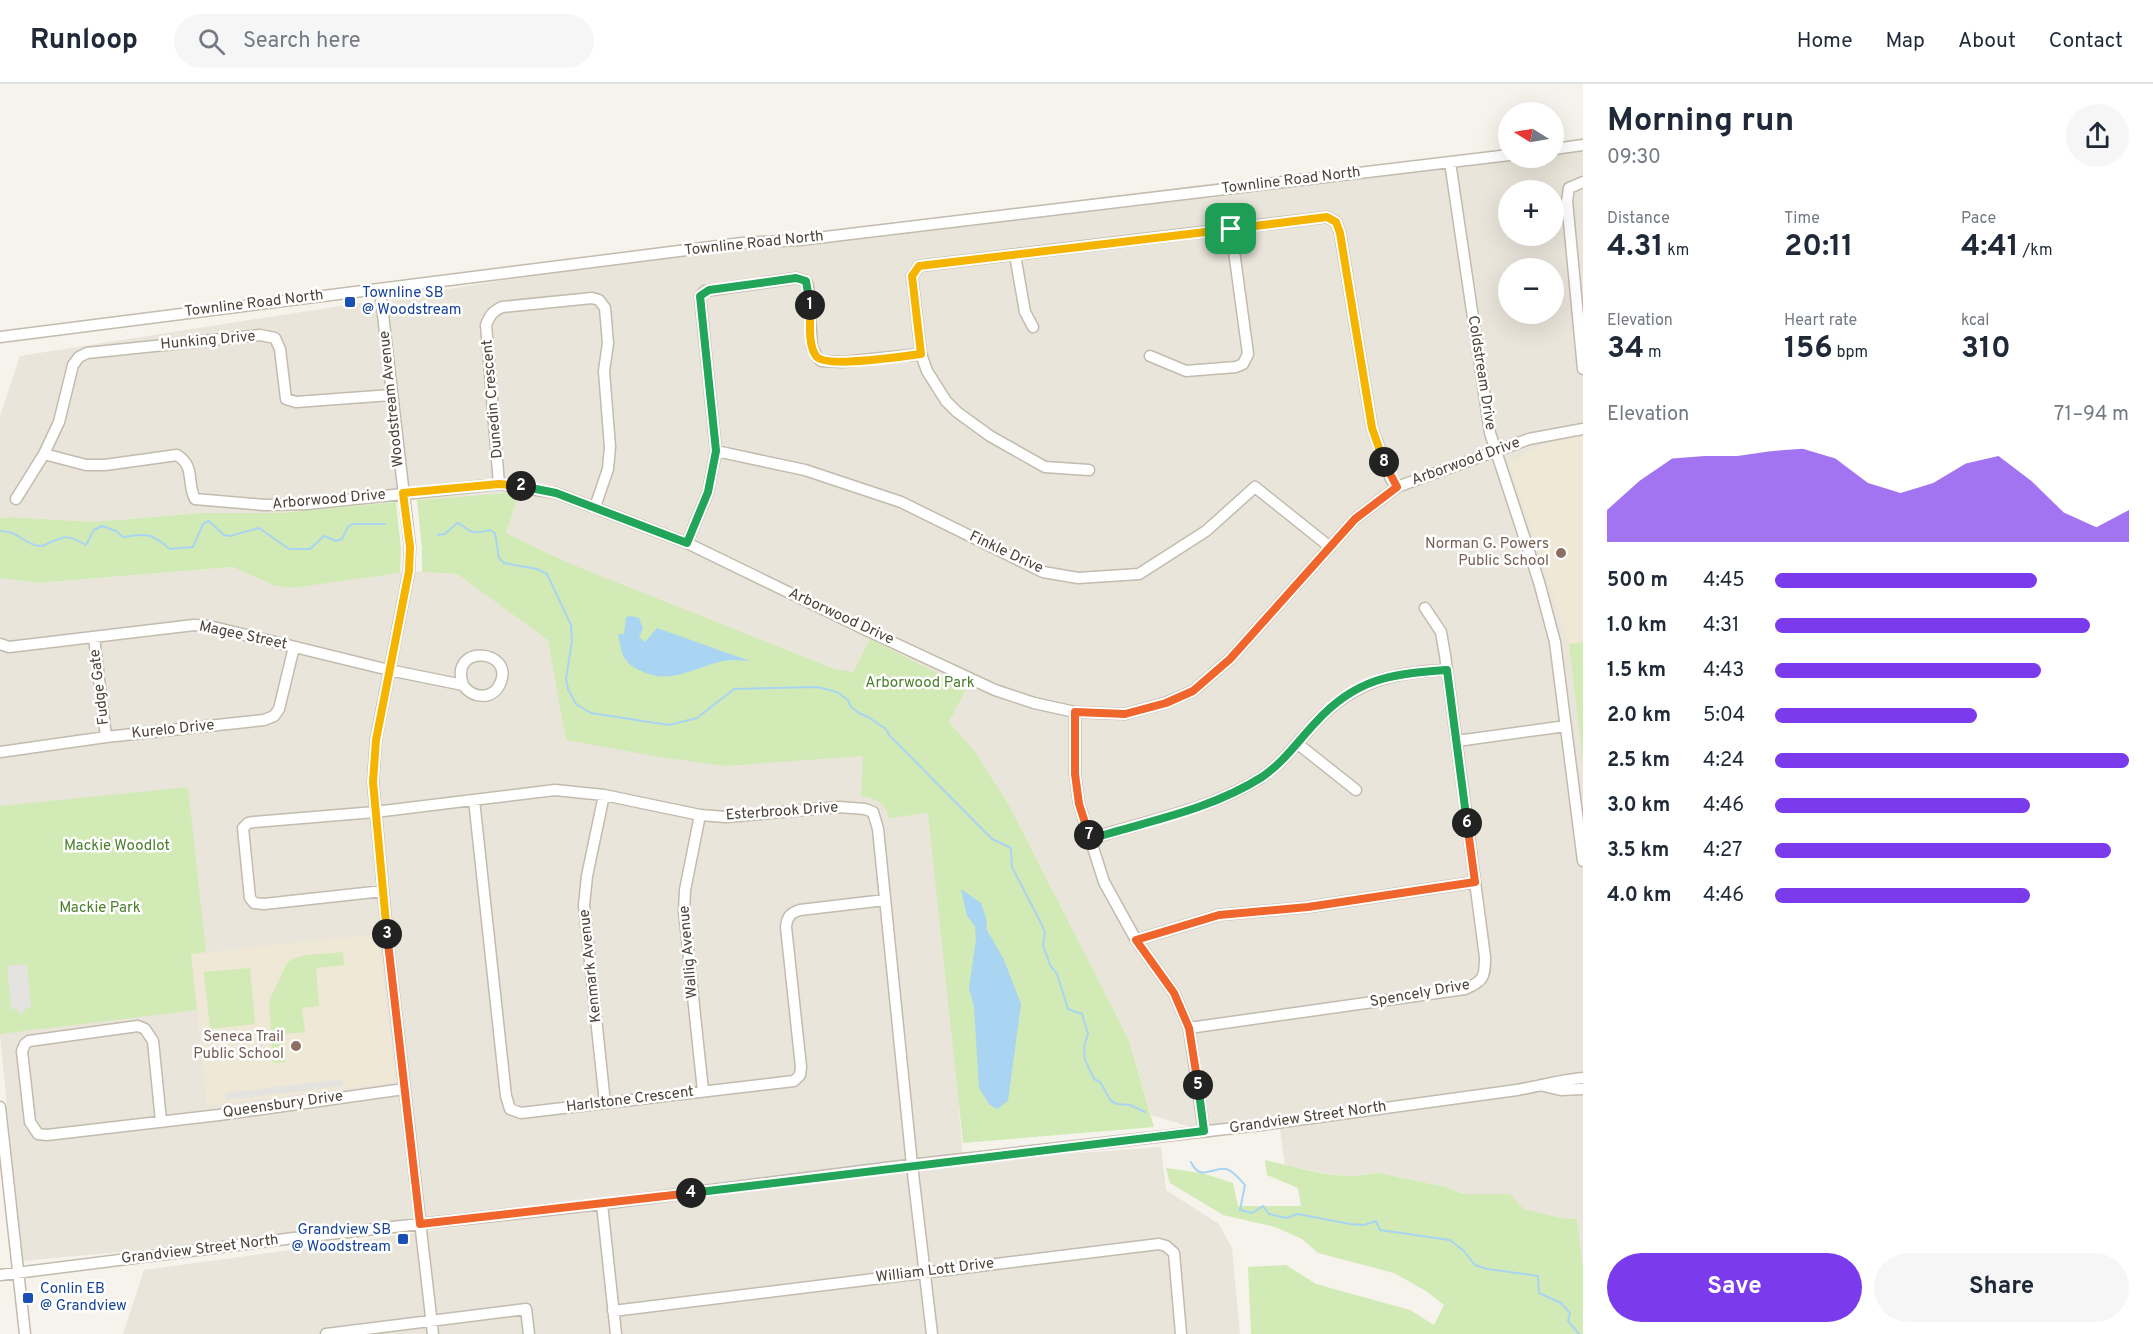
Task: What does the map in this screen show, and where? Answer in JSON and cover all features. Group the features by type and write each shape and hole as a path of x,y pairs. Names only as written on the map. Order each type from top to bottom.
{"street":[{"path":"1564,148 1583,146"},
{"name":"Townline Road North","path":"0,337 742,243 800,240 1498,156"},
{"name":"Coldstream Drive","path":"1450,162 1486,415 1495,450 1546,604 1555,642 1583,861"},
{"path":"1583,182 1569,188 1567,201 1583,369"},
{"path":"1089,470 1046,467 990,436 946,401 927,371 921,354 912,276 915,270 919,266 1327,217 1336,222 1340,233 1372,428 1391,479 1397,487"},
{"path":"1150,356 1186,371 1236,368 1243,364 1248,354 1231,229"},
{"path":"1016,255 1025,312 1033,327"},
{"path":"687,543 708,492 716,451 700,296 705,291 796,278 806,281 808,286 812,347 821,361 843,362 921,354"},
{"name":"Woodstream Avenue","path":"380,289 410,547 409,571 376,740 373,782 404,1089 433,1334"},
{"name":"Dunedin Crescent","path":"499,484 486,325 489,316 502,307 592,298 599,300 605,308 608,343 604,371 610,447 608,469 595,507"},
{"name":"Hunking Drive","path":"44,454 58,422 73,365 79,357 87,353 260,335 275,338 280,349 286,399 296,402 391,394"},
{"name":"Arborwood Drive","path":"44,454 86,465 105,465 177,455 185,460 189,467 192,494 195,499 264,505 296,504 499,484 556,493 687,543 995,690 1034,704 1075,712 1125,714 1166,703 1193,691 1230,659 1355,519 1397,487 1528,439 1583,429"},
{"name":"Finkle Drive","path":"716,451 805,470 901,502 1043,572 1078,579 1139,574 1206,531 1255,487 1330,547"},
{"path":"16,499 44,454"},
{"name":"Spencely Drive","path":"1189,1028 1465,989 1479,984 1485,973 1485,957 1447,670 1441,632 1425,608"},
{"name":"Magee Street","path":"0,644 9,647 194,625 209,626 389,670 463,685"},
{"name":"Fudge Gate","path":"94,637 106,737"},
{"name":"Kurelo Drive","path":"0,752 106,737 264,720 274,716 279,709 294,647"},
{"path":"1090,839 1171,816 1235,792 1262,776 1298,744 1332,706 1356,689 1383,677 1447,670"},
{"path":"1075,712 1075,774 1079,804 1104,882 1136,940 1174,993 1189,1028 1204,1131"},
{"path":"1457,741 1566,726"},
{"path":"1298,744 1356,790"},
{"name":"Esterbrook Drive","path":"383,891 264,904 254,903 250,898 243,828 248,823 375,812 555,790 604,795 700,815 726,817 839,807 865,809 873,812 878,829 912,1165 932,1334"},
{"name":"Kenmark Avenue","path":"604,795 587,876 584,905 605,1103"},
{"name":"Harlstone Crescent","path":"474,800 507,1103 510,1109 521,1113 782,1083 797,1079 801,1067 786,927 789,916 792,912 800,910 885,900"},
{"name":"Wallig Avenue","path":"700,815 687,880 684,911 703,1091"},
{"path":"1136,940 1219,915 1308,907 1475,882"},
{"name":"Queensbury Drive","path":"161,1121 153,1041 145,1029 138,1026 42,1038 25,1044 22,1051 30,1122 38,1134 47,1136 161,1121 404,1089"},
{"name":"Grandview Street North","path":"0,1275 1204,1131 1544,1086 1560,1080 1583,1078"},
{"name":"Grandview Street North","path":"1544,1086 1561,1090 1583,1089"},
{"path":"0,1107 25,1334"},
{"path":"602,1204 616,1334"},
{"name":"William Lott Drive","path":"613,1311 1159,1244 1166,1246 1174,1253 1181,1334"},
{"path":"326,1334 526,1309 529,1334"}],"shaded area":[{"path":"1583,143 1583,1268 1577,1219 1524,1209 1510,1194 1463,1194 1446,1187 1379,1173 1353,1176 1334,1175 1285,1165 1279,1122 1204,1131 1151,1115 1129,1040 1010,807 974,750 949,722 967,688 870,639 853,672 835,669 571,564 506,533 518,492 279,513 201,513 93,522 0,518 0,416 20,356 742,243 1498,159 1498,168 1564,168 1564,145"},
{"name":"Norman G. Powers Public School","path":"1583,436 1583,642 1569,644 1509,463 1541,445"},
{"path":"233,567 275,586 293,588 411,571 457,574 550,641 566,740 864,756 937,820 963,1160 916,1165 1161,1147 1166,1190 1219,1224 1232,1248 1240,1334 123,1334 144,1270 898,1167 419,1225 22,1261 0,1036 0,578 37,583"},
{"name":"Seneca Trail Public School","path":"378,934 396,1082 207,1106 191,954"},
{"path":"27,964 31,1008 25,1008 25,1012 18,1013 18,1009 11,1009 7,966"},
{"path":"342,1079 343,1086 226,1100 225,1093"}],"green space":[{"name":"Arborwood Park","path":"519,492 506,533 571,564 835,669 853,672 870,639 967,688 949,722 974,750 1010,807 1129,1040 1154,1127 963,1143 928,813 889,818 888,813 879,802 861,796 863,756 726,766 566,740 548,640 457,574 422,572 417,500"},
{"path":"396,502 401,549 400,573 293,588 275,586 233,567 37,583 0,578 0,518 93,522 201,513 279,513"},
{"path":"1583,642 1583,762 1569,644"},
{"name":"Mackie Park","path":"188,787 206,952 191,954 197,1010 0,1034 0,806"},
{"path":"343,952 344,965 316,968 319,1006 302,1008 305,1032 283,1034 286,1062 273,1063 269,1001 287,963 294,958 307,955"},
{"path":"250,968 255,1024 210,1029 204,972"},
{"path":"1265,1160 1334,1175 1353,1176 1379,1173 1446,1187 1463,1194 1510,1194 1524,1209 1577,1219 1583,1268 1583,1334 1251,1334 1248,1267 1286,1265 1316,1284 1410,1310 1434,1325 1444,1305 1426,1291 1394,1273 1318,1253 1302,1239 1275,1227 1223,1215 1170,1183 1166,1168 1202,1173 1233,1183 1238,1206 1301,1206 1298,1188 1267,1175"}],"water":[{"path":"626,617 639,618 643,629 639,637 645,642 657,628 750,661 719,662 676,675 653,675 641,671 626,661 618,634 624,634"},
{"path":"961,889 981,903 987,930 1004,960 1021,1004 1008,1101 997,1109 989,1104 979,1088 974,1007 969,988 976,939 975,926 967,916"}],"waterway":[{"path":"0,531 12,533 39,546 67,537 86,545 94,530 102,526 116,531 123,537 138,535 153,537 170,549 193,547 203,524 209,521 224,535 230,536 259,528 289,549 310,549 324,536 336,541 342,539 352,524 385,524"},
{"path":"438,535 445,534 457,523 472,532 490,530 495,533 499,558 504,563 537,569 547,574 571,625 572,641 566,679 568,689 576,704 591,713 669,725 697,718 734,689 817,687 837,692 848,700 851,707 886,729 889,735 992,839 1011,848 1012,867 1045,933 1043,945 1050,965 1057,974 1068,1009 1082,1014 1088,1034 1084,1046 1085,1060 1094,1079 1100,1082 1111,1101 1130,1105 1145,1112"},
{"path":"1191,1162 1198,1171 1226,1169 1237,1176 1245,1185 1240,1210 1252,1213 1263,1206 1269,1214 1286,1218 1298,1214 1350,1224 1364,1225 1376,1221 1380,1230 1450,1240 1464,1251 1475,1265 1487,1269 1538,1276 1539,1293 1561,1303 1570,1313 1568,1321 1579,1334"}],"place":[{"name":"Townline SB @ Woodstream","path":"350,302"},
{"name":"Norman G. Powers Public School","path":"1561,553"},
{"name":"Seneca Trail Public School","path":"296,1046"},
{"name":"Grandview SB @ Woodstream","path":"403,1239"},
{"name":"Conlin EB @ Grandview","path":"28,1298"}],"route":[{"path":"1327,217 1336,222 1344,255 1372,428 1391,479 1397,487 1355,519 1230,659 1193,691 1166,703 1125,714 1075,712 1075,774 1079,804 1090,839 1171,816 1235,792 1282,761 1315,722 1332,706 1356,689 1383,677 1447,670 1475,882 1308,907 1219,915 1136,940 1174,993 1189,1028 1204,1131 420,1224 388,944 373,782 376,740 409,571 410,547 403,493 499,484 530,487 556,493 687,543 708,492 716,451 700,296 705,291 796,278 806,281 812,347 821,361 843,362 906,356 921,354 912,276 919,266 1231,229 1327,217"}],"park label":[{"name":"Mackie Woodlot","path":"117,846"}]}
